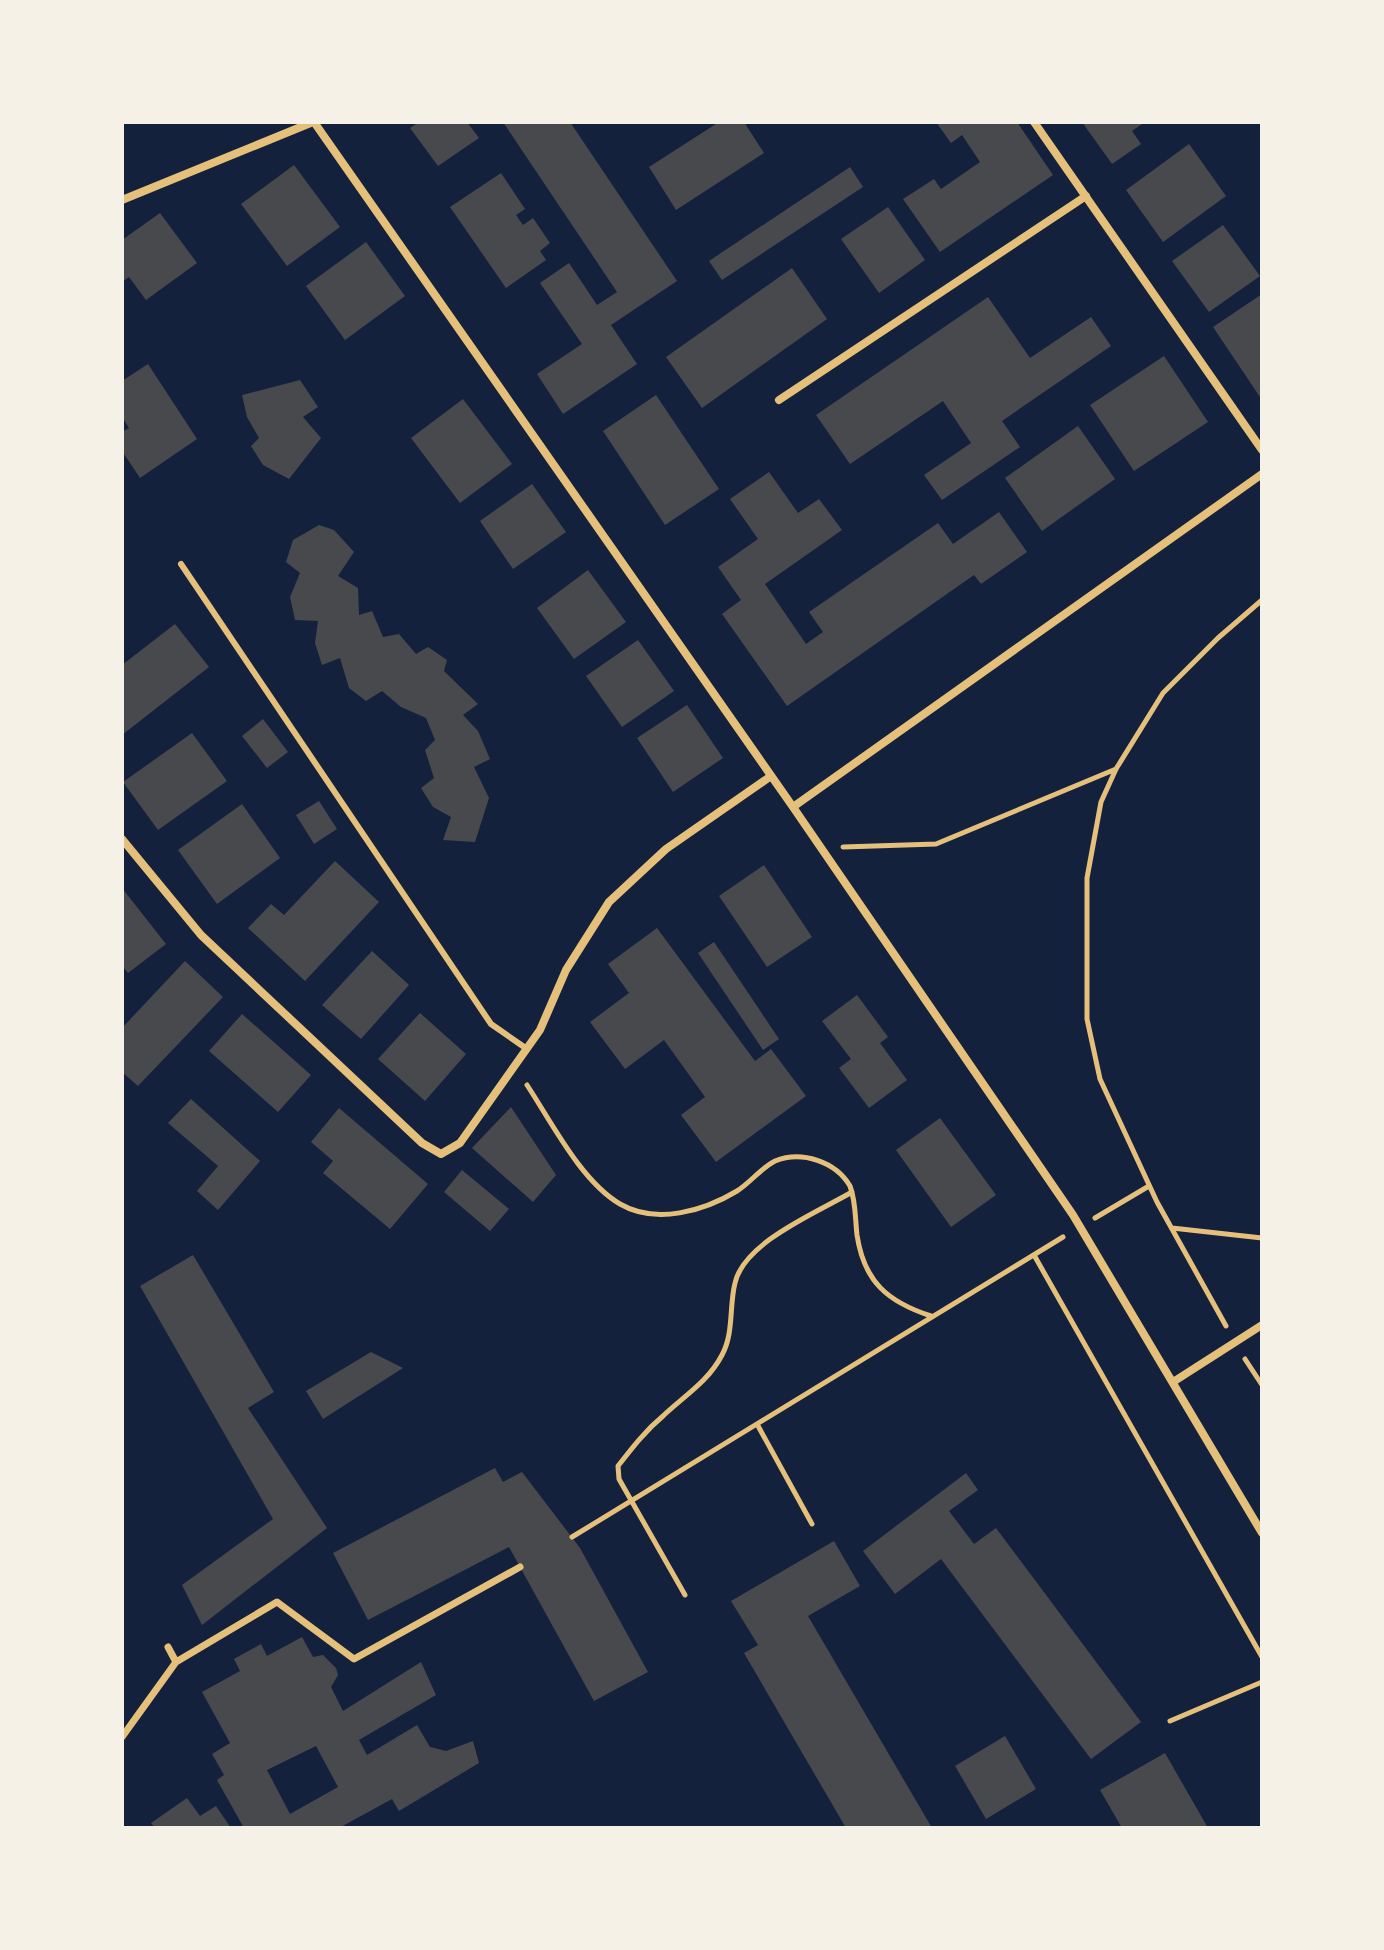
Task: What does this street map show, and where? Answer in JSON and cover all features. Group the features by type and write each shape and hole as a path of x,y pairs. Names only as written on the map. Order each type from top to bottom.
{"street":[{"path":"122,200 313,122 822,848 1080,1227 1262,1533"},
{"path":"1034,122 1262,450"},
{"path":"779,400 1086,196"},
{"path":"793,807 1262,474"},
{"path":"122,839 201,935 422,1143 441,1154 460,1143 540,1030 566,970 609,902 666,849 771,776"},
{"path":"1173,1382 1262,1325"},
{"path":"122,1737 176,1662 277,1602 354,1659 520,1567"},
{"path":"168,1647 176,1662"}],"lane":[{"path":"181,564 491,1024 527,1049"}],"path":[{"path":"1262,600 1218,638 1163,693 1116,769 1101,802 1087,878 1087,1019 1100,1079 1171,1228 1262,1385"},
{"path":"822,848 936,844 1116,769"},
{"path":"515,1066 590,1179 622,1205 666,1215 704,1207 738,1191 772,1162 797,1158 824,1162 845,1177 852,1192 862,1260 872,1277 891,1299 932,1317"},
{"path":"572,1537 1149,1186"},
{"path":"685,1595 619,1479 618,1466 654,1424 699,1387 723,1355 731,1330 735,1281 743,1263 767,1241 852,1192"},
{"path":"1171,1228 1262,1238"},
{"path":"1034,1255 1262,1657"},
{"path":"757,1424 812,1524"},
{"path":"1170,1721 1262,1682"}],"building":[{"path":"419,122 467,122 479,138 438,166 410,128"},
{"path":"503,122 570,122 677,281 611,325 637,364 563,414 537,374 582,344 540,283 569,263 597,305 617,292"},
{"path":"719,122 744,122 764,153 676,210 649,167"},
{"path":"936,122 1017,122 1053,175 940,252 903,199 934,179 941,189 980,162 962,135 951,143"},
{"path":"1082,122 1145,122 1132,131 1141,144 1112,164"},
{"path":"1189,144 1226,196 1163,242 1126,190"},
{"path":"294,165 340,227 287,266 241,204"},
{"path":"850,167 863,187 722,280 709,261"},
{"path":"501,173 525,209 516,215 523,225 533,218 550,243 540,251 546,260 506,288 450,207"},
{"path":"888,207 925,260 879,293 841,239"},
{"path":"160,213 197,263 146,300 129,277 122,282 122,240"},
{"path":"1223,225 1260,276 1209,312 1172,261"},
{"path":"366,242 405,296 345,340 306,286"},
{"path":"792,268 827,319 702,408 666,357"},
{"path":"1262,294 1262,400 1213,327"},
{"path":"988,297 1030,358 1091,317 1111,346 1002,421 1020,447 942,500 924,475 971,443 943,401 850,464 816,415"},
{"path":"1164,356 1208,422 1134,471 1090,405"},
{"path":"148,364 197,439 140,478 122,451 122,432 129,428 122,417 122,381"},
{"path":"300,380 318,407 303,417 321,438 289,479 263,465 251,446 259,438 247,417 242,395"},
{"path":"656,395 719,489 665,525 603,431"},
{"path":"463,399 512,464 460,503 411,438"},
{"path":"1078,426 1115,479 1042,531 1005,478"},
{"path":"769,472 798,513 819,499 842,530 765,584 806,644 823,632 809,612 938,523 953,544 999,512 1027,552 981,584 974,575 787,706 722,614 741,600 718,567 758,539 730,499"},
{"path":"532,484 566,532 513,569 480,521"},
{"path":"319,525 334,530 354,552 338,576 358,588 359,615 372,611 383,637 399,634 416,654 428,647 447,660 444,671 478,704 463,715 478,731 490,759 474,767 489,798 475,842 443,840 451,817 433,807 421,788 434,778 425,750 435,740 426,718 401,707 382,691 366,701 349,688 340,658 322,665 315,643 318,621 295,620 290,597 300,573 286,562 293,540"},
{"path":"588,570 626,622 574,659 537,608"},
{"path":"175,624 209,667 122,735 122,665"},
{"path":"638,640 674,691 622,727 586,676"},
{"path":"687,705 723,758 673,792 637,738"},
{"path":"263,719 288,752 267,768 242,736"},
{"path":"192,733 227,781 158,830 123,782"},
{"path":"319,801 337,829 314,844 296,815"},
{"path":"242,804 280,858 217,904 178,850"},
{"path":"335,861 379,902 305,981 248,928 271,904 284,915"},
{"path":"764,865 812,937 767,967 719,896"},
{"path":"122,888 166,944 128,973 122,966"},
{"path":"657,928 755,1061 771,1049 806,1096 716,1162 681,1115 705,1097 664,1040 625,1069 590,1022 629,993 608,964"},
{"path":"714,942 779,1039 763,1050 698,953"},
{"path":"372,951 409,985 361,1039 322,1005"},
{"path":"185,961 223,997 138,1086 122,1072 122,1028"},
{"path":"857,995 888,1037 880,1043 907,1080 869,1108 839,1068 851,1059 822,1021"},
{"path":"420,1013 466,1054 425,1101 378,1059"},
{"path":"242,1014 311,1075 278,1112 209,1051"},
{"path":"191,1099 260,1161 218,1210 197,1191 218,1166 168,1123"},
{"path":"511,1107 556,1175 533,1202 472,1148"},
{"path":"339,1108 428,1184 390,1229 323,1173 333,1161 311,1142"},
{"path":"940,1118 996,1195 951,1227 896,1150"},
{"path":"462,1170 509,1209 490,1231 444,1192"},
{"path":"193,1255 274,1392 248,1408 327,1528 202,1625 182,1585 273,1519 140,1286"},
{"path":"371,1352 403,1368 323,1419 306,1391"},
{"path":"495,1468 503,1482 522,1472 580,1548 648,1672 594,1701 509,1547 368,1620 333,1553"},
{"path":"966,1473 978,1490 949,1511 974,1544 996,1528 1141,1722 1091,1759 941,1559 895,1594 863,1551"},
{"path":"834,1541 860,1586 808,1616 932,1828 846,1828 744,1653 758,1645 731,1601"},
{"path":"302,1637 313,1657 323,1655 336,1668 338,1675 331,1687 343,1711 421,1662 436,1695 359,1740 367,1755 417,1725 430,1747 446,1751 473,1741 479,1763 399,1811 392,1799 339,1828 244,1828 217,1780 224,1775 212,1754 230,1743 202,1692 240,1671 234,1659 261,1644 267,1656","holes":["316,1746 338,1787 290,1814 267,1770"]},
{"path":"1005,1736 1036,1789 986,1819 955,1766"},
{"path":"1165,1753 1208,1828 1122,1828 1100,1790"},
{"path":"187,1798 200,1816 216,1806 231,1828 155,1828 151,1823"}]}
